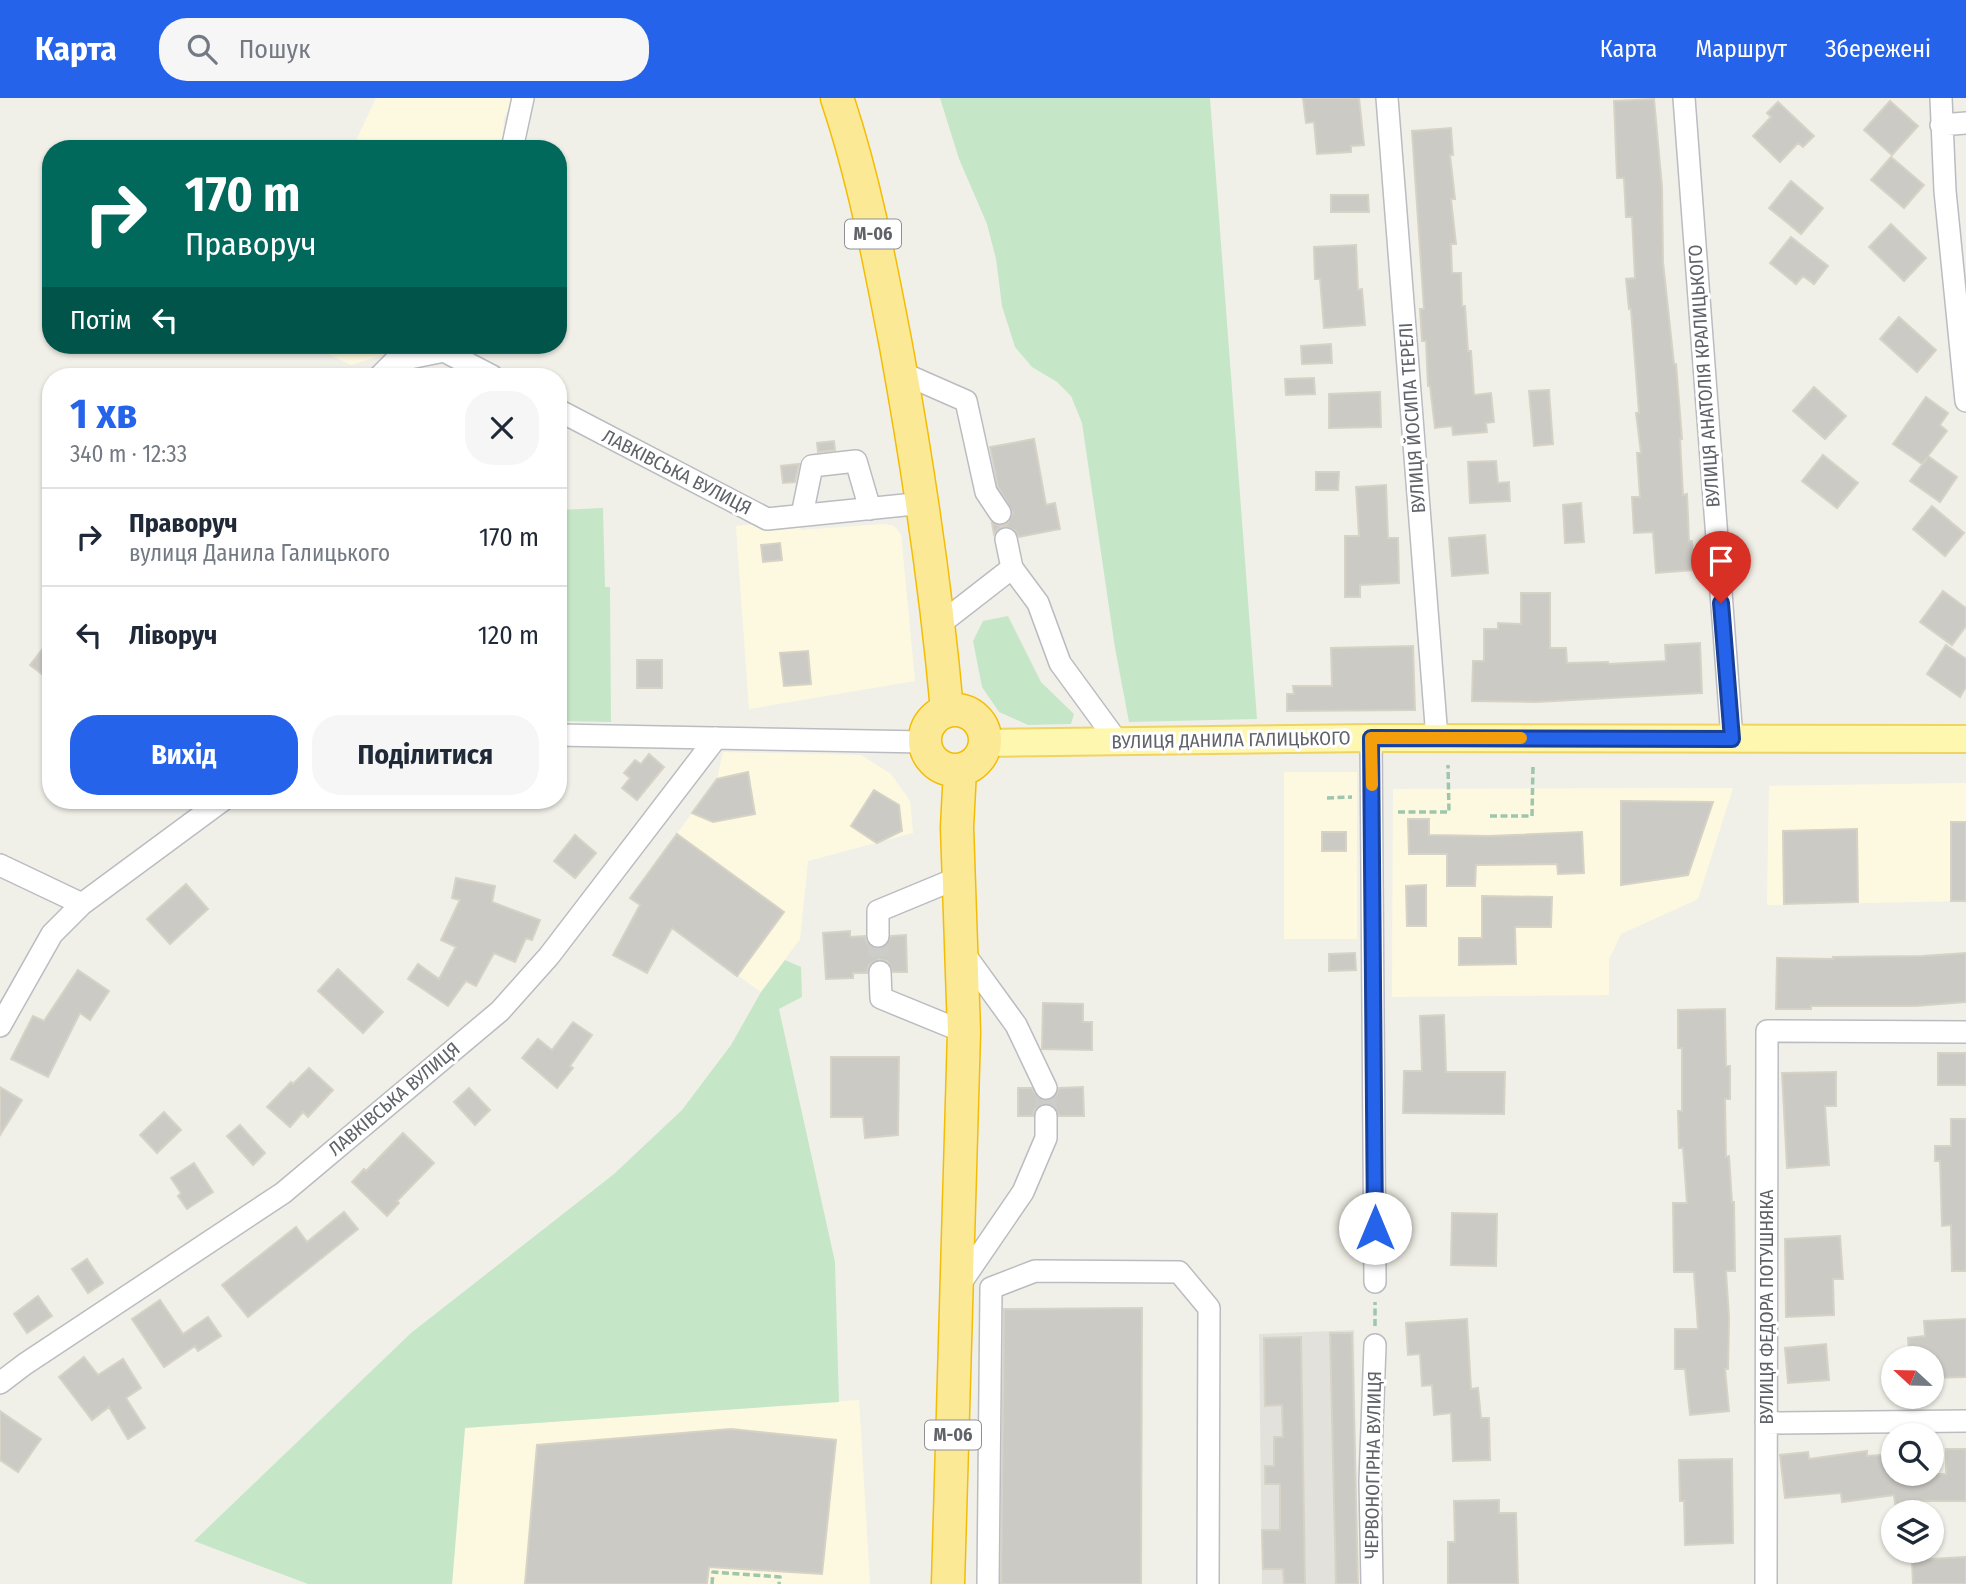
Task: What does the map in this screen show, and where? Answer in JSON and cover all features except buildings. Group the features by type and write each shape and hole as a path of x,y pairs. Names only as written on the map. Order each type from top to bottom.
{"highway":[{"name":"М-06","path":"837,98 880,261 901,372 924,503 940,624 947,710"},
{"path":"959,709 971,713 984,732 985,743 981,756 972,765 960,770 947,770 936,764 927,754 924,742 926,728 935,716 947,710 959,709"},
{"name":"М-06","path":"948,1584 964,1032 957,827 960,770"}],"main road":[{"name":"ВУЛИЦЯ ДАНИЛА ГАЛИЦЬКОГО","path":"985,743 1371,738 1966,739"}],"street":[{"path":"514,140 523,98"},
{"name":"ВУЛИЦЯ ЙОСИПА ТЕРЕЛІ","path":"1387,98 1437,738"},
{"name":"ВУЛИЦЯ АНАТОЛІЯ КРАЛИЦЬКОГО","path":"1684,98 1732,739"},
{"path":"1941,98 1945,191 1966,398"},
{"path":"1941,125 1966,123"},
{"path":"388,368 395,361 422,354"},
{"path":"455,354 479,368"},
{"path":"901,372 966,401 986,492 1000,513"},
{"name":"ЛАВКІВСЬКА ВУЛИЦЯ","path":"567,416 767,519 924,503"},
{"path":"802,515 812,466 856,461 870,509"},
{"path":"1006,539 1012,568 1038,603 1060,663 1117,741"},
{"path":"940,624 1012,568"},
{"path":"567,736 924,742"},
{"name":"ЛАВКІВСЬКА ВУЛИЦЯ","path":"0,1383 24,1364 283,1193 500,1011 549,956 716,738"},
{"path":"1371,738 1375,1282"},
{"path":"0,1026 52,934 82,904 211,809"},
{"path":"0,865 82,904"},
{"path":"878,936 878,911 960,877"},
{"path":"963,951 1016,1025 1046,1088"},
{"path":"880,972 881,998 964,1032"},
{"name":"ВУЛИЦЯ ФЕДОРА ПОТУШНЯКА","path":"1766,1584 1767,1031 1966,1032"},
{"path":"1046,1116 1046,1138 1023,1192 957,1297 970,1311 991,1288 1035,1271 1180,1272 1209,1308 1208,1584"},
{"path":"988,1584 991,1288"},
{"name":"ЧЕРВОНОГІРНА ВУЛИЦЯ","path":"1372,1584 1370,1481 1375,1345"},
{"path":"1766,1423 1966,1421"}],"path":[{"path":"1398,812 1449,812 1448,765"},
{"path":"1490,816 1532,816 1533,766"},
{"path":"1327,798 1352,798 1353,787"},
{"path":"1375,1282 1375,1345"},
{"path":"712,1584 713,1572 780,1577 779,1584"}],"shaded area":[{"path":"376,98 514,98 504,118 503,140 356,140"},
{"path":"328,354 386,354 351,365"},
{"path":"800,520 801,530 884,524 894,526 901,534 915,681 749,709 736,526"},
{"path":"723,752 861,755 891,774 910,801 913,833 808,861 800,939 761,992 630,898 717,779"},
{"path":"1284,772 1357,772 1357,939 1284,939"},
{"path":"1966,783 1966,901 1767,905 1769,786"},
{"path":"1733,788 1698,899 1621,934 1609,959 1609,995 1392,997 1393,789"},
{"path":"1354,1330 1358,1584 1262,1584 1259,1334"},
{"path":"859,1400 870,1584 452,1584 465,1428"}],"green space":[{"path":"940,98 1210,98 1257,719 1129,722 1115,648 1082,423 1071,396 1057,382 1032,367 1015,347 1002,306 996,259 987,224 959,159"},
{"path":"603,508 605,587 610,587 611,722 567,721 567,510"},
{"path":"1008,616 1041,682 1074,714 1071,724 1028,725 999,712 982,687 973,641 983,621"},
{"path":"785,960 801,967 802,997 779,1009 835,1262 839,1402 465,1428 452,1584 308,1584 194,1541 411,1333 614,1174 682,1110 731,1045 761,992"}],"tunnel":[{"path":"878,936 880,972"},
{"path":"1046,1088 1046,1116"}],"slow traffic":[{"path":"1372,785 1371,738 1521,738"}],"route":[{"path":"1375,1228 1371,738 1732,739 1721,603"}]}
